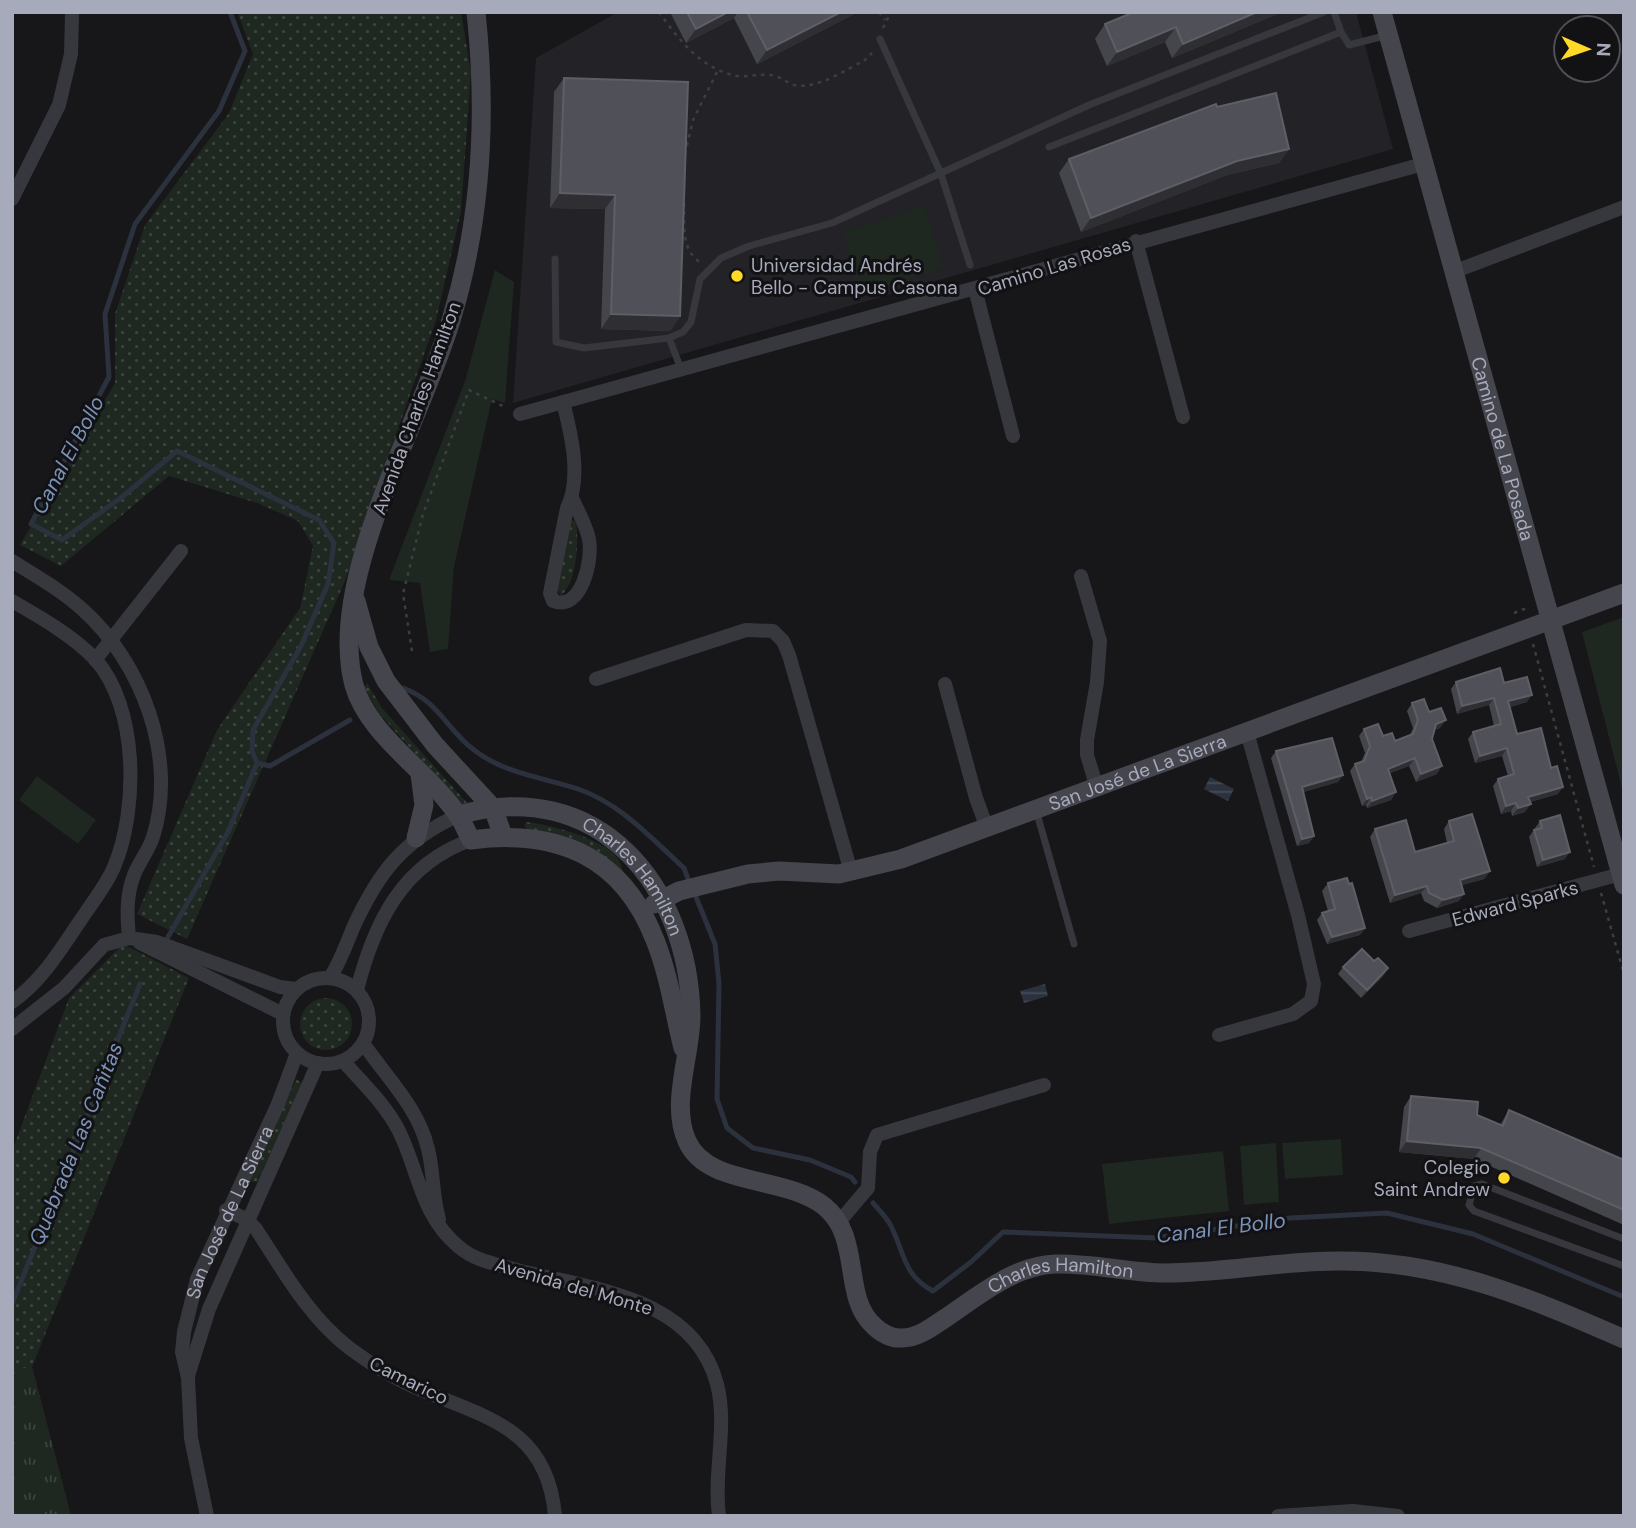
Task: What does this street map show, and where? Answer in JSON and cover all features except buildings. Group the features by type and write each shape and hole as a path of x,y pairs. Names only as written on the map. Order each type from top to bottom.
{"street":[{"name":"Avenida Charles Hamilton","path":"471,840 459,815 372,719 355,688 349,646 354,593 367,540 433,374 463,277 481,160 482,84 476,12"},
{"name":"Camino de La Posada","path":"1382,12 1622,880"},
{"path":"12,199 59,105 71,54 72,15"},
{"name":"Camino Las Rosas","path":"520,414 975,289 1136,241 1423,164"},
{"path":"1453,272 1624,207"},
{"path":"1136,241 1183,417"},
{"path":"975,289 1013,436"},
{"path":"563,402 572,437 572,498 587,531 589,557 579,590 570,600 559,603 553,601 550,593 567,508 572,498"},
{"path":"95,660 181,551"},
{"path":"12,561 67,597 111,639 137,682 152,725 159,792 153,837 133,876 127,906 129,937"},
{"path":"1081,576 1100,641 1097,682 1087,740 1087,755 1097,788"},
{"name":"Avenida Charles Hamilton","path":"354,593 369,647 386,681 435,745 493,808 503,836"},
{"name":"San José de La Sierra","path":"642,912 663,898 748,874 851,872 901,859 1528,626 1624,593"},
{"path":"12,601 36,615 95,660 120,709 131,768 126,831 113,871"},
{"path":"596,678 746,630 773,631 783,641 789,655 851,872"},
{"path":"945,684 976,798 987,828"},
{"path":"1219,1035 1293,1014 1311,1001 1314,984 1298,915 1247,732"},
{"path":"416,838 424,805 418,770"},
{"name":"Charles Hamilton","path":"459,815 493,808 541,810 592,826 627,849 663,898 673,921 690,992 691,1021 681,1120 684,1135 697,1158 722,1172 801,1192 829,1210 839,1222 848,1245 863,1312 875,1328 900,1339 926,1331 998,1283 1026,1270 1051,1264 1169,1273 1348,1261 1412,1265 1461,1275 1508,1289 1624,1339"},
{"path":"330,978 373,887 416,838 459,815"},
{"name":"Charles Hamilton","path":"471,840 503,836 531,837 581,853 612,874 642,912 663,962 686,1063"},
{"path":"12,1002 42,974 113,871 153,837"},
{"path":"357,990 386,912 401,888 436,855 471,840"},
{"name":"Edward Sparks","path":"1409,931 1598,880 1622,880"},
{"path":"129,937 283,1014"},
{"path":"12,1028 64,988 104,945 129,937 157,942 279,987 296,989"},
{"path":"330,978 344,981 357,990 366,1004 369,1020 363,1043 343,1061 318,1063 297,1053 285,1035 283,1014 296,989 312,980 330,978"},
{"path":"363,1043 405,1099 420,1125 429,1151 441,1227"},
{"name":"San José de La Sierra","path":"207,1516 191,1438 188,1378 182,1352 184,1332 197,1279 226,1210 278,1104 297,1053"},
{"name":"Avenida del Monte","path":"343,1061 393,1120 423,1200 457,1245 474,1257 645,1304 684,1328 704,1353 720,1398 719,1516"},
{"name":"San José de La Sierra","path":"188,1378 209,1309 246,1219 318,1063"},
{"path":"839,1222 868,1188 870,1152 877,1135 1044,1085"},
{"path":"226,1210 246,1219"},
{"name":"Camarico","path":"246,1219 311,1310 346,1345 402,1382 494,1418 522,1440 545,1475 555,1516"},
{"path":"1278,1516 1353,1511 1398,1516"}],"lane":[{"path":"555,259 556,342 584,348 670,338 683,332 691,322 700,279 721,258 749,246 810,232 1088,105 1324,12"},
{"path":"1334,12 1341,32 1349,44 1356,45 1388,35"},
{"path":"1049,147 1341,32"},
{"path":"880,39 941,174 970,265"},
{"path":"670,338 681,369"},
{"path":"1036,810 1074,944"},
{"path":"1624,1239 1482,1184 1474,1186 1469,1205 1474,1212 1624,1266"}],"path":[{"path":"659,12 681,42 718,70 738,76 772,75 790,84 807,86 864,60 880,39 885,20 891,12"},
{"path":"880,12 885,20"},
{"path":"685,165 693,120 718,70"},
{"path":"684,201 684,238 692,257 709,269"},
{"path":"412,651 403,594 423,514 470,390 520,414"},
{"path":"1528,626 1624,974"}],"shaded area":[{"name":"Universidad Andrés Bello - Campus Casona","path":"618,12 1356,12 1393,149 513,403 536,58"}],"green space":[{"path":"237,12 461,12 471,73 461,212 436,320 345,581 187,939 137,914 217,730 300,608 313,546 298,521 257,503 169,476 61,566 20,545 115,383 115,314 145,225 229,113 253,54"},
{"path":"925,206 944,268 863,294 843,232"},
{"path":"495,270 514,282 505,403 492,399 454,567 448,649 430,652 420,583 389,580 465,381"},
{"path":"571,519 576,522 576,562 571,581 561,596 557,588"},
{"path":"1624,617 1624,796 1582,632"},
{"path":"367,683 382,708 468,804 462,807 379,713 364,688"},
{"path":"37,776 96,820 78,844 19,800"},
{"path":"526,822 550,826 598,843 619,860 622,870 619,872 527,830 524,825"},
{"path":"123,944 189,978 32,1367 71,1516 12,1516 12,1151 69,998"},
{"path":"326,998 345,1005 352,1024 345,1043 326,1050 307,1043 300,1024 307,1005"},
{"path":"296,1079 302,1083 257,1182 252,1182 250,1178"},
{"path":"1341,1139 1343,1175 1285,1179 1282,1143"},
{"path":"1276,1143 1279,1202 1244,1205 1240,1146"},
{"path":"1223,1151 1229,1211 1109,1224 1102,1164"},
{"path":"32,1367 71,1516 12,1516 12,1370"}],"water":[{"path":"1210,777 1234,789 1228,801 1204,789"},
{"path":"1045,984 1048,996 1024,1003 1020,991"}],"waterway":[{"name":"Canal El Bollo","path":"230,12 245,51 219,111 135,224 105,314 109,377 31,524 62,540 122,497 177,451 319,520 334,543 328,584 301,646 253,730 252,751 257,763 270,766 350,720"},
{"name":"Canal El Bollo","path":"403,688 426,700 464,742 498,765 578,789 608,803 635,823 684,868 688,879"},
{"path":"168,937 228,832 257,763"},
{"name":"Canal El Bollo","path":"696,897 715,944 719,983 717,1099 727,1128 753,1148 810,1160 851,1177 855,1182"},
{"name":"Quebrada Las Cañitas","path":"12,1304 140,984"},
{"name":"Canal El Bollo","path":"873,1203 891,1226 910,1271 933,1291 971,1262 1003,1232 1156,1238 1290,1218 1387,1213 1473,1234 1624,1297"}],"place":[{"name":"Universidad Andrés Bello - Campus Casona","path":"737,276"},
{"name":"Colegio Saint Andrew","path":"1504,1178"}]}
